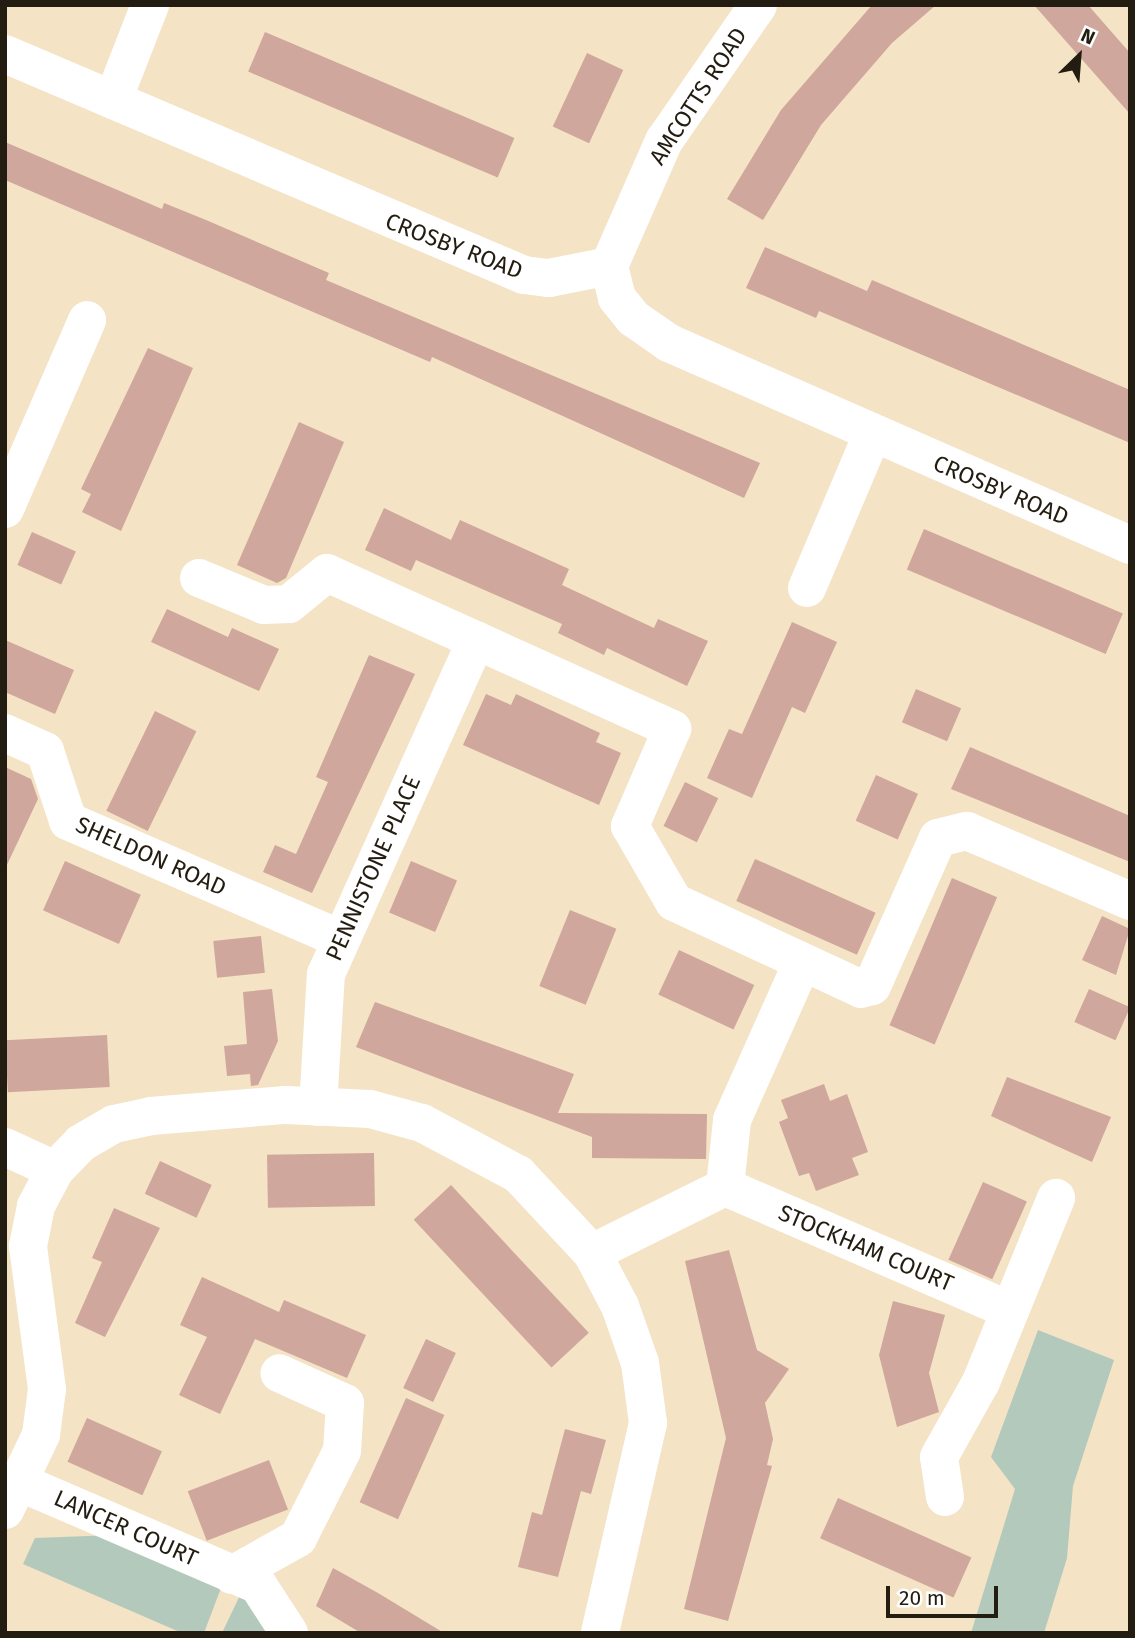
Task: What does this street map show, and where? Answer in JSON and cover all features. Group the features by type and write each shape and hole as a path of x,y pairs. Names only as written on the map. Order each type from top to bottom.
{"street":[{"path":"113,100 150,5"},
{"name":"AMCOTTS ROAD","path":"609,267 664,141 758,5"},
{"name":"CROSBY ROAD","path":"5,54 524,275 549,278 609,267 617,298 652,333 872,435 1130,545"},
{"path":"5,509 19,443 87,320"},
{"path":"807,588 872,435"},
{"path":"199,578 264,605 289,604 327,573 672,729 630,826 674,902 802,964 861,989 872,986 938,838 967,831 1130,901"},
{"name":"PENNISTONE PLACE","path":"318,1107 326,974 476,640"},
{"name":"SHELDON ROAD","path":"5,733 45,751 68,821 341,939"},
{"path":"592,1253 724,1186 732,1120 802,964"},
{"path":"11,1493 41,1435 47,1389 28,1246 36,1206 55,1170 81,1143 114,1124 218,1107 370,1109 472,1144 558,1210 592,1253 621,1306 640,1363 648,1423 600,1633"},
{"path":"5,1147 55,1170"},
{"name":"STOCKHAM COURT","path":"724,1186 1007,1308"},
{"path":"945,1497 939,1457 981,1382 1007,1308 1056,1198"},
{"path":"232,1575 298,1538 342,1451 345,1403 279,1373"},
{"name":"LANCER COURT","path":"11,1493 258,1585 289,1633"}],"green space":[{"path":"1038,1330 1114,1360 1073,1486 1067,1558 1044,1633 971,1633 1015,1489 991,1457"},
{"path":"115,1535 224,1580 204,1633 182,1633 23,1564 35,1538"},
{"path":"243,1589 275,1633 222,1633"}],"building":[{"path":"872,5 936,5 892,43 821,125 763,220 727,199 781,110"},
{"path":"1034,5 1088,5 1130,53 1130,114"},
{"path":"265,32 514,138 498,177 248,72"},
{"path":"587,53 623,70 589,143 553,126"},
{"path":"5,142 162,209 164,203 206,220 329,273 326,280 760,463 744,498 432,357 430,362 5,180"},
{"path":"765,247 867,291 872,280 1130,390 1130,443 819,311 816,318 746,288"},
{"path":"148,348 193,368 121,531 82,512 91,494 81,489"},
{"path":"299,422 344,442 286,578 277,583 237,565"},
{"path":"384,508 451,540 460,520 569,569 562,585 654,628 658,619 708,641 687,686 607,648 604,655 558,633 562,624 416,560 411,571 365,550"},
{"path":"924,529 1123,613 1106,654 907,570"},
{"path":"32,532 76,552 61,584 17,565"},
{"path":"167,609 228,637 232,628 279,649 259,691 151,642"},
{"path":"792,622 837,642 805,713 792,707 752,798 707,778 729,729 742,734"},
{"path":"5,640 74,670 55,714 5,692"},
{"path":"369,655 415,674 312,893 263,872 275,845 296,854 328,782 316,777"},
{"path":"916,689 961,708 947,741 902,722"},
{"path":"486,694 511,705 516,694 600,733 596,742 621,753 599,805 463,745"},
{"path":"155,711 196,731 148,831 106,811"},
{"path":"970,747 1130,816 1130,862 951,789"},
{"path":"5,767 31,779 38,799 5,869"},
{"path":"876,775 918,794 898,839 856,821"},
{"path":"685,782 718,798 697,842 664,826"},
{"path":"755,859 876,913 857,955 736,901"},
{"path":"65,861 141,895 119,944 43,910"},
{"path":"411,861 457,881 435,932 389,913"},
{"path":"952,878 997,897 935,1044 889,1025"},
{"path":"570,910 616,929 586,1005 539,986"},
{"path":"1102,916 1130,929 1116,975 1082,960"},
{"path":"261,936 265,973 217,978 213,941"},
{"path":"679,950 754,985 734,1029 658,994"},
{"path":"272,989 278,1041 258,1085 251,1086 250,1074 227,1076 224,1046 247,1044 243,992"},
{"path":"1089,989 1130,1007 1115,1040 1074,1022"},
{"path":"375,1002 574,1074 558,1113 707,1114 706,1159 592,1158 592,1137 356,1047"},
{"path":"107,1035 110,1087 8,1092 5,1040"},
{"path":"1007,1077 1111,1117 1092,1162 991,1116"},
{"path":"824,1084 830,1101 847,1094 868,1152 852,1158 859,1175 816,1191 809,1173 799,1176 779,1122 788,1118 781,1100"},
{"path":"374,1153 375,1206 268,1208 267,1155"},
{"path":"160,1161 212,1185 196,1218 145,1194"},
{"path":"983,1182 1027,1202 992,1279 948,1260"},
{"path":"451,1185 589,1333 551,1368 414,1220"},
{"path":"114,1208 160,1228 105,1337 75,1323 102,1262 92,1258"},
{"path":"729,1250 757,1350 789,1369 765,1403 773,1439 767,1465 772,1466 728,1621 684,1609 726,1438 685,1261"},
{"path":"202,1277 279,1312 284,1300 366,1335 347,1378 255,1339 220,1414 179,1395 207,1337 180,1325"},
{"path":"893,1301 945,1315 929,1373 939,1412 897,1427 879,1355"},
{"path":"426,1339 456,1353 433,1402 403,1388"},
{"path":"406,1398 444,1415 398,1519 360,1502"},
{"path":"87,1418 162,1451 142,1495 67,1462"},
{"path":"565,1429 606,1440 591,1494 581,1491 558,1577 518,1567 532,1512 542,1515"},
{"path":"269,1460 288,1509 207,1541 188,1491"},
{"path":"838,1498 971,1557 953,1598 820,1538"},
{"path":"333,1568 444,1633 361,1633 316,1606"}]}
